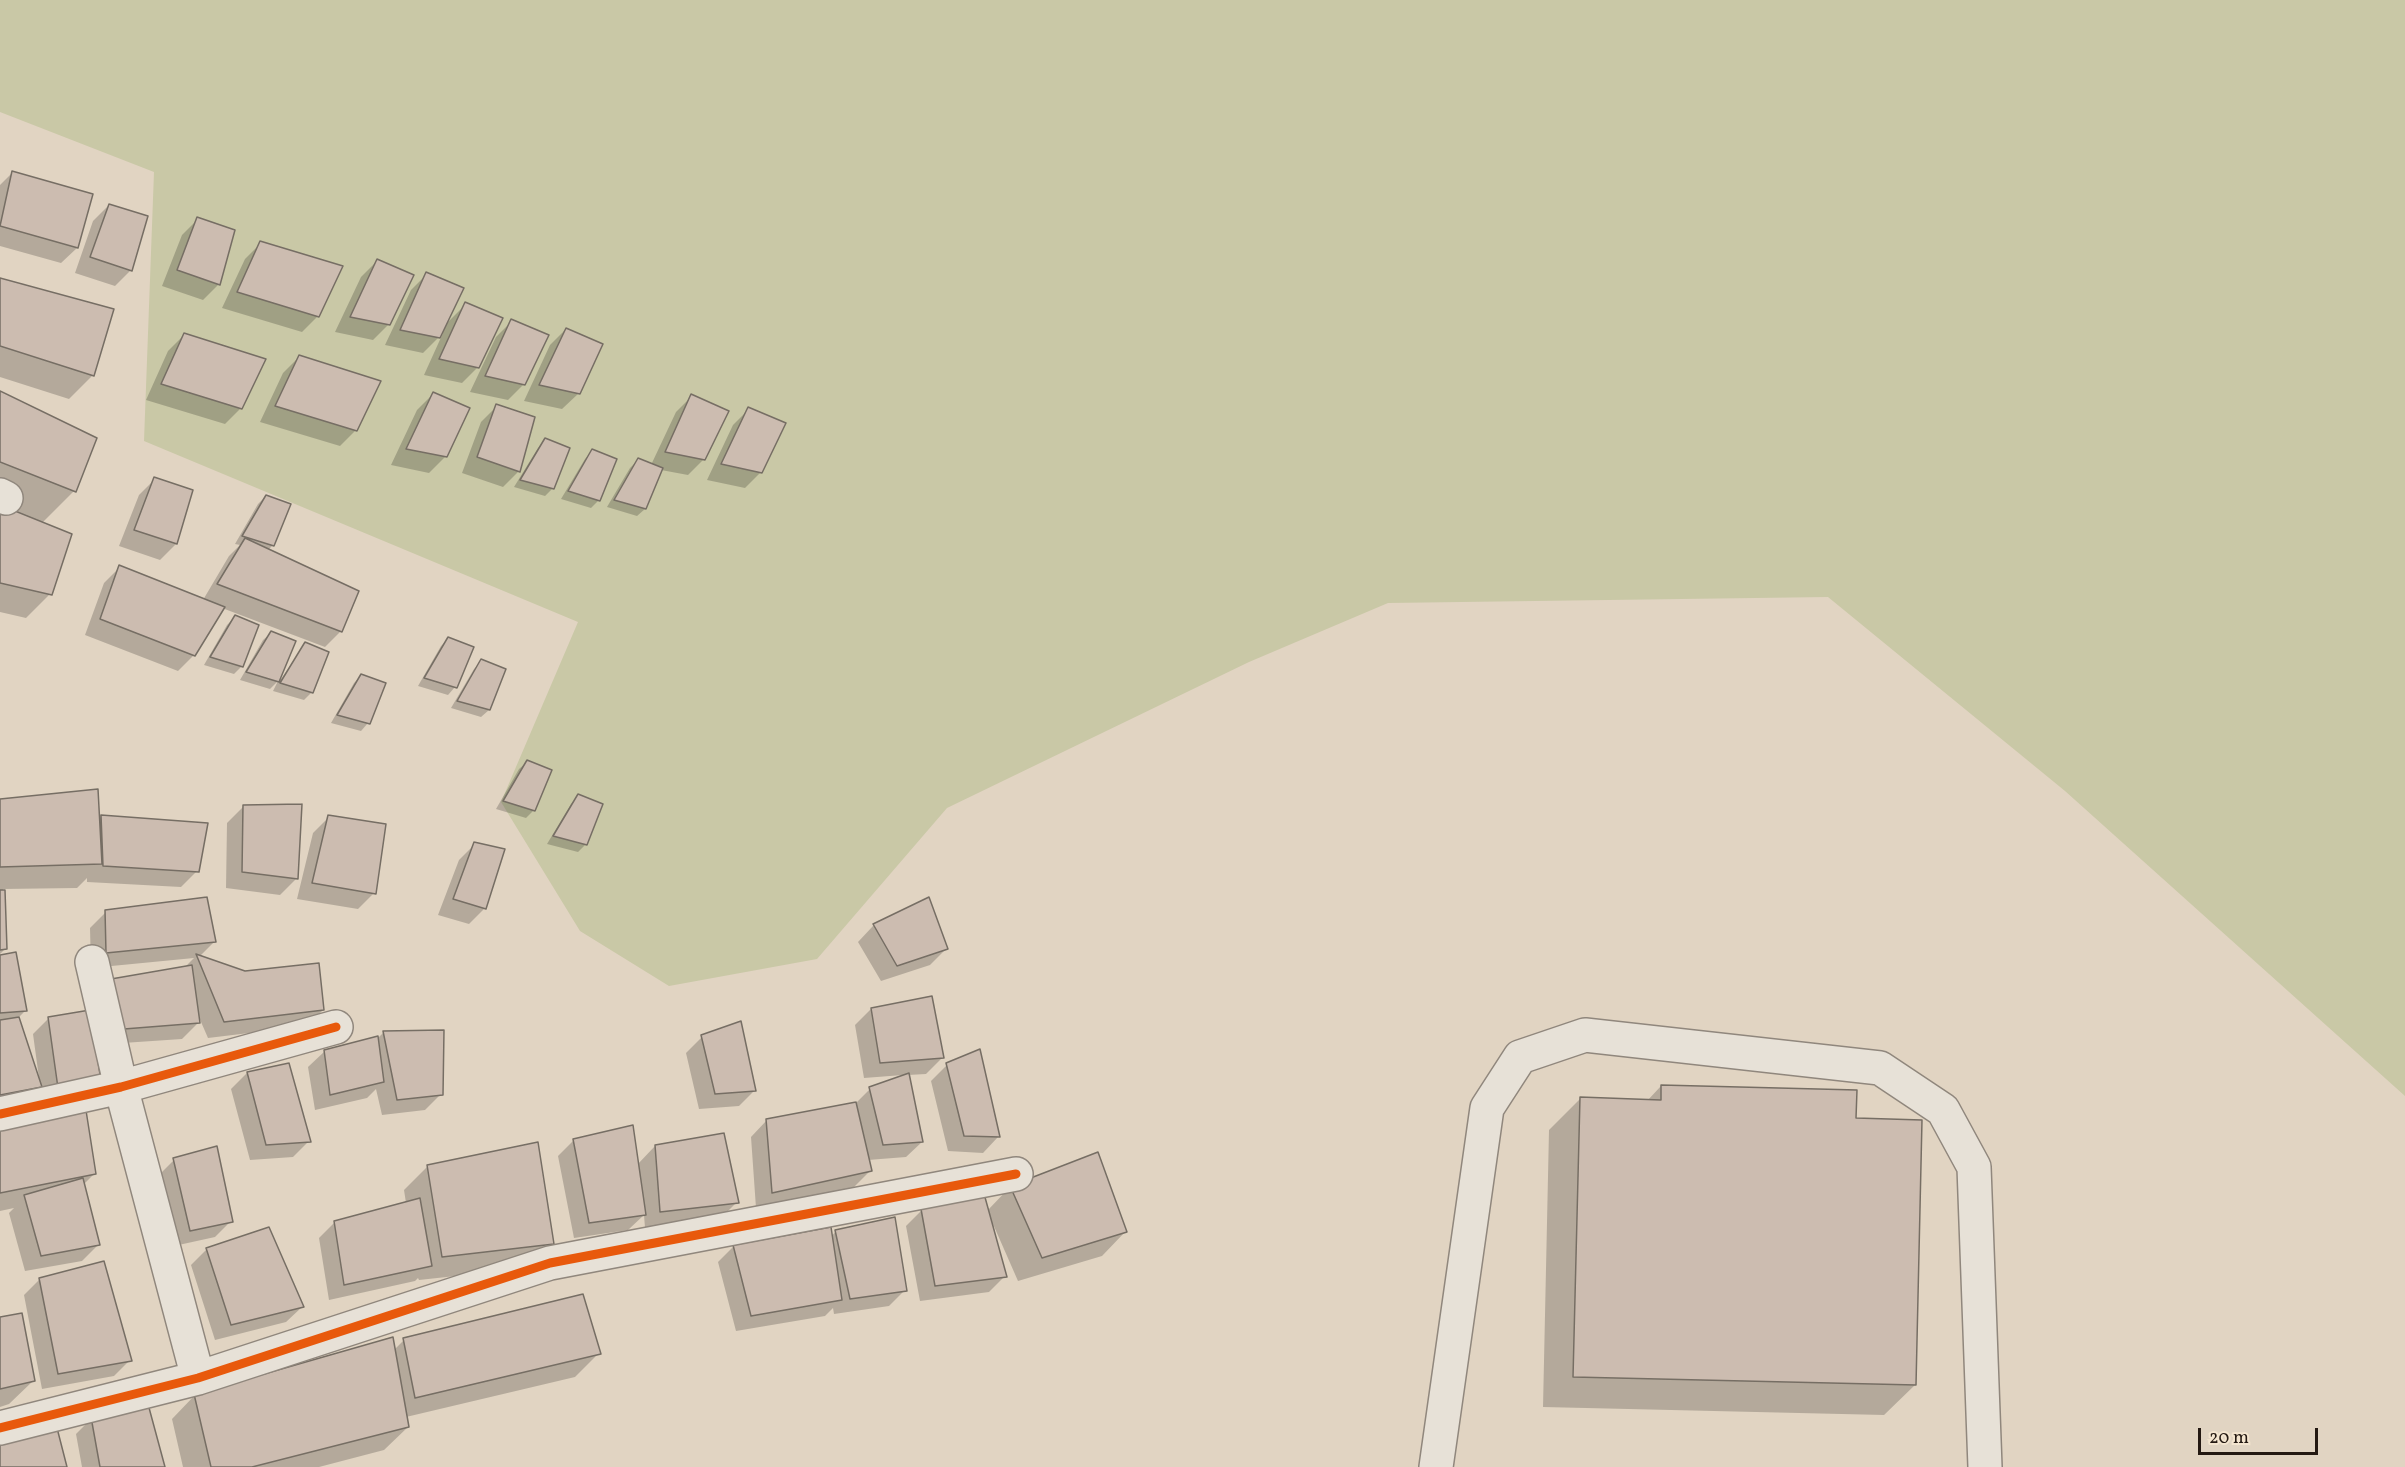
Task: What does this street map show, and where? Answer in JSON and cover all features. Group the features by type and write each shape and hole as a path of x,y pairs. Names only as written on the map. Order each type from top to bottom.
{"street":[{"path":"92,962 121,1087 198,1377"},
{"path":"0,1114 121,1087 336,1027"},
{"path":"1436,1467 1487,1108 1520,1057 1585,1035 1880,1068 1943,1110 1974,1167 1985,1467"},
{"path":"0,1428 198,1377 550,1263 1016,1174"}],"green space":[{"path":"0,0 2405,0 2405,1096 2065,791 1828,597 1388,603 1249,662 947,808 817,959 669,986 580,931 501,802 578,622 144,441 154,172 0,112"}],"building":[{"path":"12,171 93,194 78,248 0,226"},
{"path":"109,204 148,216 132,271 90,257"},
{"path":"197,217 235,230 220,285 177,270"},
{"path":"260,241 343,266 319,317 237,292"},
{"path":"377,259 414,275 390,325 350,317"},
{"path":"426,272 464,288 440,338 400,330"},
{"path":"0,278 114,309 94,376 0,346"},
{"path":"465,302 503,318 479,368 439,359"},
{"path":"511,319 549,335 525,385 485,376"},
{"path":"566,328 603,344 580,394 539,385"},
{"path":"184,333 266,359 242,409 161,384"},
{"path":"299,355 381,381 357,431 275,406"},
{"path":"0,391 97,438 76,492 0,462"},
{"path":"433,392 470,408 447,457 406,449"},
{"path":"691,394 729,411 705,460 665,452"},
{"path":"496,404 535,417 520,472 477,457"},
{"path":"748,407 786,423 762,473 721,464"},
{"path":"545,438 570,448 554,489 520,480"},
{"path":"592,449 617,459 600,501 568,491"},
{"path":"638,458 663,468 646,509 614,500"},
{"path":"154,477 193,490 177,544 134,530"},
{"path":"266,495 291,504 274,546 242,536"},
{"path":"0,505 72,534 52,595 0,583"},
{"path":"245,538 359,591 342,632 217,584"},
{"path":"119,565 225,607 195,656 100,619"},
{"path":"235,615 259,625 243,667 210,657"},
{"path":"271,631 296,641 279,682 246,672"},
{"path":"448,637 474,647 457,688 424,678"},
{"path":"305,642 329,652 313,693 280,683"},
{"path":"481,659 506,669 490,710 457,701"},
{"path":"361,674 386,683 370,724 337,715"},
{"path":"527,760 552,770 535,811 503,801"},
{"path":"98,789 102,864 0,867 0,799"},
{"path":"578,794 603,804 587,845 553,836"},
{"path":"302,804 298,879 242,872 243,805"},
{"path":"101,815 208,823 199,872 103,866"},
{"path":"328,815 386,824 376,894 312,883"},
{"path":"474,842 505,849 486,909 453,899"},
{"path":"0,890 5,890 7,949 0,950"},
{"path":"207,897 216,942 106,953 105,910"},
{"path":"929,897 948,949 897,966 873,924"},
{"path":"16,952 27,1011 0,1013 0,955"},
{"path":"196,954 245,971 319,963 324,1010 224,1022"},
{"path":"192,965 200,1023 124,1029 111,979"},
{"path":"932,996 944,1058 880,1063 871,1008"},
{"path":"90,1010 101,1081 58,1088 48,1017"},
{"path":"19,1017 42,1087 0,1095 0,1020"},
{"path":"741,1021 756,1091 715,1094 701,1035"},
{"path":"444,1030 443,1095 397,1100 383,1031"},
{"path":"378,1036 384,1082 330,1095 324,1050"},
{"path":"980,1049 1000,1137 964,1136 946,1063"},
{"path":"289,1063 311,1142 266,1145 247,1072"},
{"path":"909,1073 923,1142 883,1145 869,1087"},
{"path":"1661,1085 1857,1090 1856,1118 1922,1120 1916,1385 1573,1377 1580,1097 1661,1100"},
{"path":"856,1102 872,1171 772,1193 766,1119"},
{"path":"85,1104 96,1174 0,1193 0,1118"},
{"path":"633,1125 646,1215 589,1223 573,1139"},
{"path":"724,1133 739,1203 660,1212 655,1145"},
{"path":"538,1142 554,1244 442,1257 427,1165"},
{"path":"217,1146 233,1222 190,1231 173,1158"},
{"path":"1098,1152 1127,1232 1042,1258 1010,1186"},
{"path":"83,1178 100,1245 41,1256 24,1195"},
{"path":"983,1190 1007,1277 935,1286 921,1209"},
{"path":"420,1198 432,1266 344,1285 334,1221"},
{"path":"895,1217 907,1291 850,1299 835,1230"},
{"path":"269,1227 304,1307 231,1325 206,1248"},
{"path":"831,1227 842,1300 751,1316 733,1245"},
{"path":"104,1261 132,1361 58,1374 39,1278"},
{"path":"583,1294 601,1354 415,1398 403,1338"},
{"path":"22,1313 35,1381 0,1389 0,1317"},
{"path":"393,1337 409,1427 252,1467 211,1467 194,1394"},
{"path":"148,1404 165,1467 100,1467 91,1417"},
{"path":"57,1428 67,1467 0,1467 0,1441"}],"cycle path":[{"path":"0,1114 121,1087 336,1027"},
{"path":"0,1428 198,1378 550,1263 1016,1174"}]}
